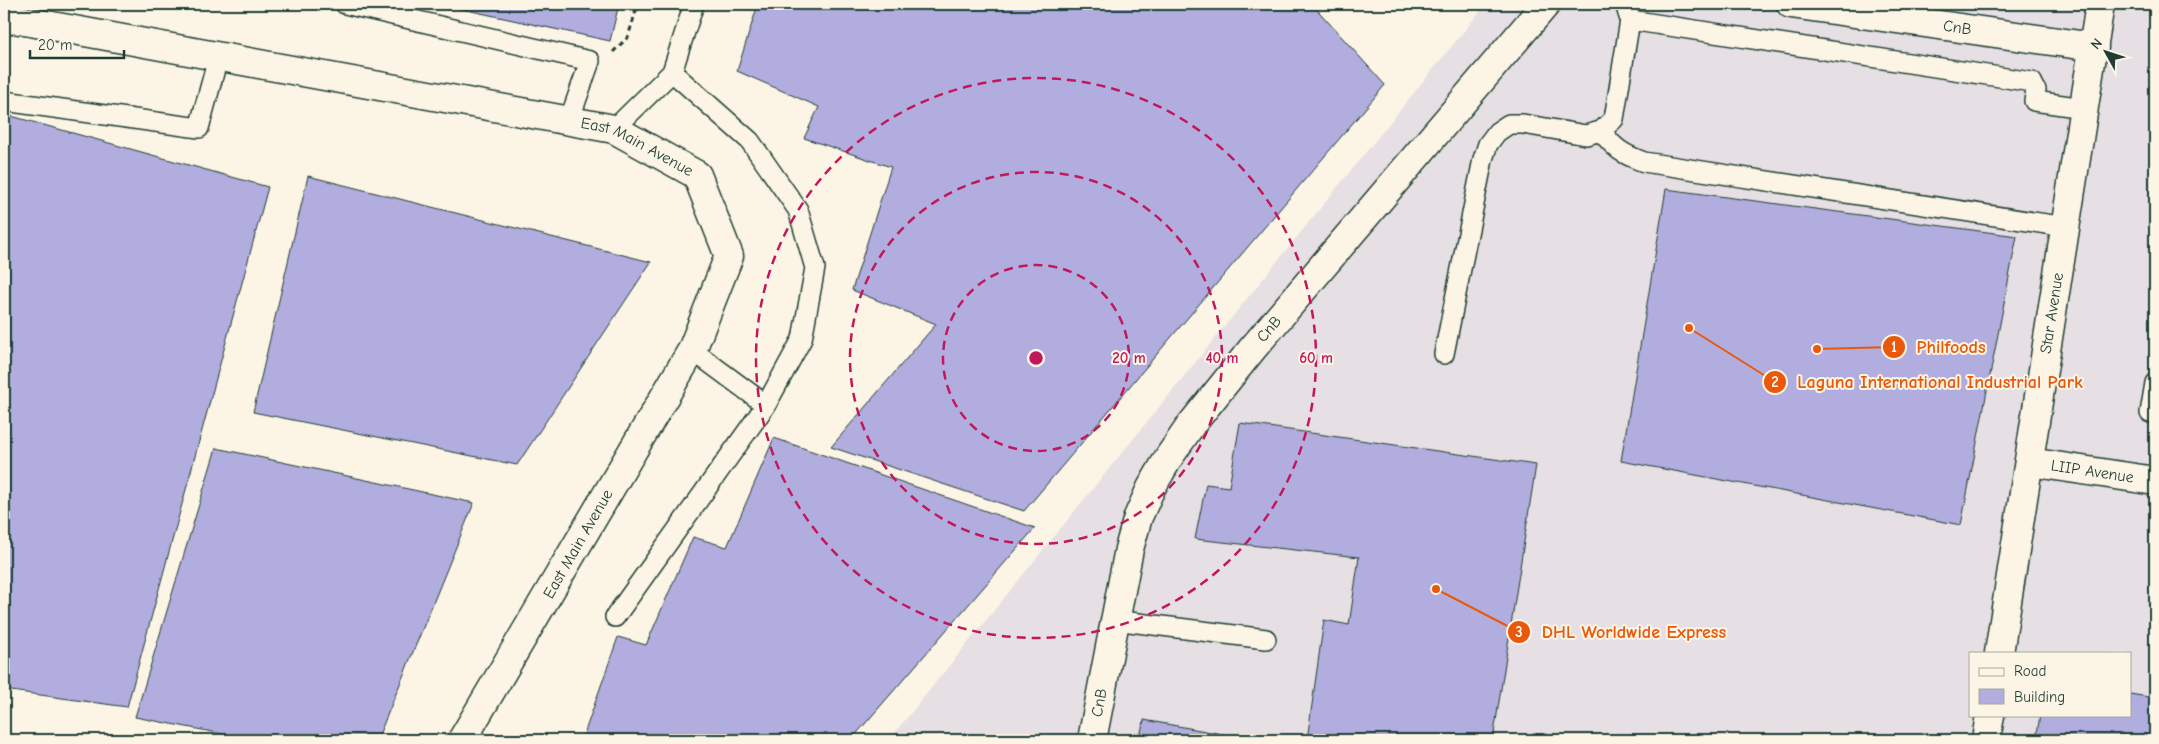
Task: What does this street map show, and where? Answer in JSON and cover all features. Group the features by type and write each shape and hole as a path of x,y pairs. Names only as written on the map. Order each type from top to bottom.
{"street":[{"name":"CnB","path":"1092,740 1122,575 1138,517 1151,488 1191,425 1253,348 1546,4"},
{"name":"CnB","path":"1791,4 2094,47"},
{"name":"Star Avenue","path":"1999,652 2100,4"},
{"name":"East Main Avenue","path":"4,21 14,19 218,58 614,129 697,176 729,256 692,350 462,740"},
{"name":"LIIP Avenue","path":"2029,462 2155,481"},
{"path":"1986,740 1990,716"}],"lane":[{"path":"345,4 590,61 569,121"},
{"path":"614,129 672,72 694,4"},
{"path":"1444,354 1483,158 1488,144 1497,132 1509,124 1524,124 1586,135 1601,130 1614,119 1627,12 2032,82 2036,90 2034,101 2084,108"},
{"path":"4,101 199,128 218,58"},
{"path":"615,617 766,405 802,339 815,268 798,210 750,141 672,72"},
{"path":"1601,130 1615,148 1625,155 1644,162 2066,227"},
{"path":"692,350 766,405"},
{"path":"2155,383 2150,413 2155,414"},
{"path":"1114,620 1266,639"}],"path":[{"path":"590,61 611,55 628,37 638,4"}],"shaded area":[{"path":"1486,4 2155,4 2155,740 889,740"}],"building":[{"path":"439,4 619,4 610,41"},
{"path":"758,4 1312,4 1385,85 1024,511 831,447 936,324 852,290 891,167 804,138 819,107 737,71"},
{"path":"4,114 268,187 127,707 4,690"},
{"path":"308,176 651,262 517,465 253,412"},
{"path":"1666,189 2017,236 1961,525 1621,461"},
{"path":"1240,423 1536,465 1493,740 1307,740 1324,620 1349,625 1359,557 1195,539 1206,484 1229,487"},
{"path":"774,438 1035,528 851,740 582,740 618,637 646,645 693,537 727,547"},
{"path":"216,448 474,503 377,740 254,740 135,717"},
{"path":"2132,694 2155,698 2155,740 2036,740 2040,716 2132,716"},
{"path":"1144,720 1256,740 1139,740"}],"place":[{"name":"Laguna International Industrial Park","path":"1689,328"},
{"name":"Philfoods","path":"1817,349"},
{"name":"DHL Worldwide Express","path":"1436,589"}]}
